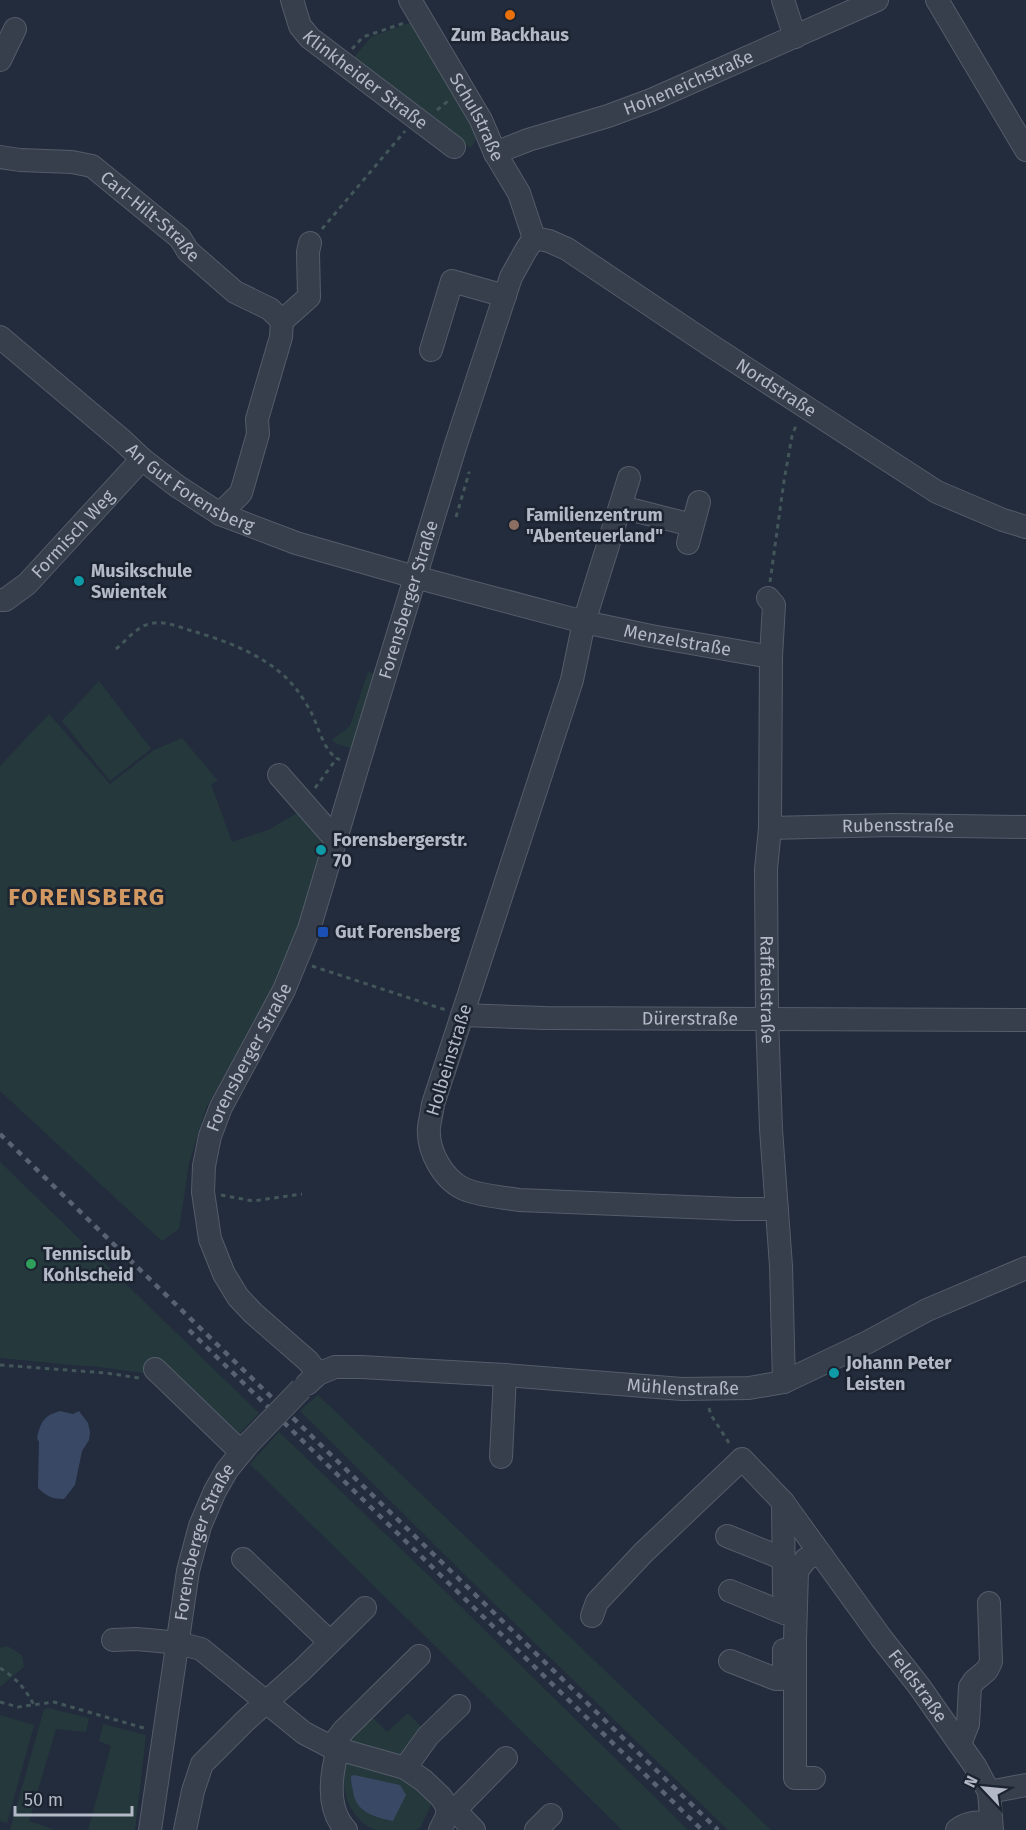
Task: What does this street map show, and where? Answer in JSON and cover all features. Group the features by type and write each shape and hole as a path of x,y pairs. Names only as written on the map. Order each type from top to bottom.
{"street":[{"name":"Klinkheider Straße","path":"292,0 300,26 309,38 454,147"},
{"path":"783,0 795,37"},
{"name":"Hoheneichstraße","path":"495,153 651,100 877,0"},
{"path":"937,0 1026,150"},
{"name":"Schulstraße","path":"415,8 481,120 495,153 519,193 534,238"},
{"path":"0,60 15,29"},
{"name":"Carl-Hilt-Straße","path":"0,157 72,162 92,166 180,238 188,251 235,292 270,309 282,321"},
{"name":"Forensberger Straße","path":"150,1830 188,1570 200,1526 227,1470 245,1448 318,1374 308,1361 253,1313 238,1297 224,1274 210,1239 203,1192 204,1166 210,1136 221,1107 284,990 309,929 452,457 505,296 517,266 534,238"},
{"name":"Nordstraße","path":"534,238 549,241 567,249 937,492 1003,520 1026,527"},
{"path":"220,514 242,493 258,434 257,419 281,337 282,321 309,297 308,252 310,243"},
{"path":"430,350 452,281 505,296"},
{"name":"An Gut Forensberg","path":"0,337 142,459 177,486 220,514 296,543 416,577"},
{"name":"Formisch Weg","path":"0,600 5,600 27,584 142,459"},
{"path":"584,622 629,478"},
{"path":"621,507 690,534 699,502"},
{"name":"Menzelstraße","path":"416,577 584,622 771,657"},
{"name":"Raffaelstraße","path":"768,598 774,605 771,657 770,828 766,869 767,1018 781,1266 783,1382"},
{"name":"Holbeinstraße","path":"584,622 572,680 433,1104 429,1129 430,1145 438,1164 448,1178 464,1189 484,1194 519,1200 777,1209"},
{"path":"279,775 336,840"},
{"name":"Rubensstraße","path":"770,828 893,825 1026,826"},
{"name":"Dürerstraße","path":"462,1015 545,1018 1026,1020"},
{"name":"Mühlenstraße","path":"318,1374 335,1367 361,1367 505,1375 682,1389 748,1388 783,1382 868,1342 927,1310 1026,1268"},
{"path":"150,1374 245,1448"},
{"path":"501,1457 505,1375"},
{"path":"592,1616 597,1602 643,1553 742,1459"},
{"name":"Feldstraße","path":"742,1459 783,1502 882,1639 920,1686 960,1744 989,1792 992,1826"},
{"path":"730,1661 781,1679 784,1670 783,1502"},
{"path":"727,1536 784,1559"},
{"path":"814,1778 795,1778 795,1631 797,1571 806,1559 819,1553"},
{"path":"243,1559 330,1642"},
{"path":"730,1591 784,1613"},
{"path":"960,1744 968,1724 970,1687 987,1670 991,1662 989,1603"},
{"path":"185,1830 193,1791 202,1764 365,1608"},
{"path":"112,1640 136,1639 178,1643 201,1649 304,1733 335,1748 405,1768 429,1785 474,1830"},
{"path":"343,1829 332,1792 335,1748 345,1730 419,1656"},
{"path":"405,1768 428,1736 459,1706"},
{"path":"440,1830 452,1809 506,1758"},
{"path":"989,1792 1026,1785"},
{"path":"957,1830 973,1822 992,1826"}],"path":[{"path":"341,63 363,37 415,8"},
{"path":"310,243 419,121 462,89"},
{"path":"768,598 792,436 804,406"},
{"path":"116,649 147,624 162,622 217,638 265,662 281,674 296,689 311,712 324,743"},
{"path":"304,803 337,758"},
{"path":"297,961 462,1015"},
{"path":"203,1192 253,1201 302,1194"},
{"path":"0,1365 150,1374"},
{"path":"703,1389 711,1415 742,1459"},
{"path":"0,1668 24,1687 34,1704"},
{"path":"0,1702 18,1707 54,1702 143,1728 164,1731"}],"green space":[{"path":"412,22 477,138 471,148 379,85 350,62 371,37"},
{"path":"368,672 375,674 353,749 332,740 350,726"},
{"path":"99,681 151,749 110,781 62,721"},
{"path":"49,714 110,784 154,750 182,738 218,781 211,784 232,842 268,830 299,812 322,839 317,855 321,856 284,967 206,1108 189,1163 179,1229 162,1241 0,1091 0,766"},
{"path":"0,1162 259,1413 239,1434 151,1374 0,1358"},
{"path":"318,1395 771,1830 728,1830 468,1578 300,1411"},
{"path":"279,1432 688,1830 622,1830 250,1464"},
{"path":"7,1646 22,1655 24,1667 0,1687 0,1648"},
{"path":"44,1709 89,1718 86,1732 56,1729 29,1821 55,1830 10,1830"},
{"path":"408,1713 428,1734 399,1761 346,1745 371,1716 387,1732"},
{"path":"0,1715 34,1725 7,1823 0,1821"},
{"path":"103,1724 146,1735 135,1830 88,1830 111,1746 99,1741"},
{"path":"346,1763 404,1777 432,1803 420,1828 377,1830 362,1822 347,1801 344,1779"}],"water":[{"path":"60,1411 73,1414 79,1411 88,1423 90,1432 89,1440 82,1451 75,1485 64,1499 50,1496 38,1488 38,1432 46,1418"},
{"path":"351,1776 400,1785 406,1795 393,1821 373,1816 362,1809 355,1798 351,1782"}],"railway":[{"path":"0,1134 718,1830"},
{"path":"189,1330 702,1830"}],"place":[{"name":"Zum Backhaus","path":"510,15"},
{"name":"Familienzentrum \"Abenteuerland\"","path":"514,525"},
{"name":"Musikschule Swientek","path":"79,581"},
{"name":"Forensbergerstr. 70","path":"321,850"},
{"name":"Gut Forensberg","path":"323,932"},
{"name":"Tennisclub Kohlscheid","path":"31,1264"},
{"name":"Johann Peter Leisten","path":"834,1373"}],"district":[{"name":"FORENSBERG","path":"87,897"}]}
